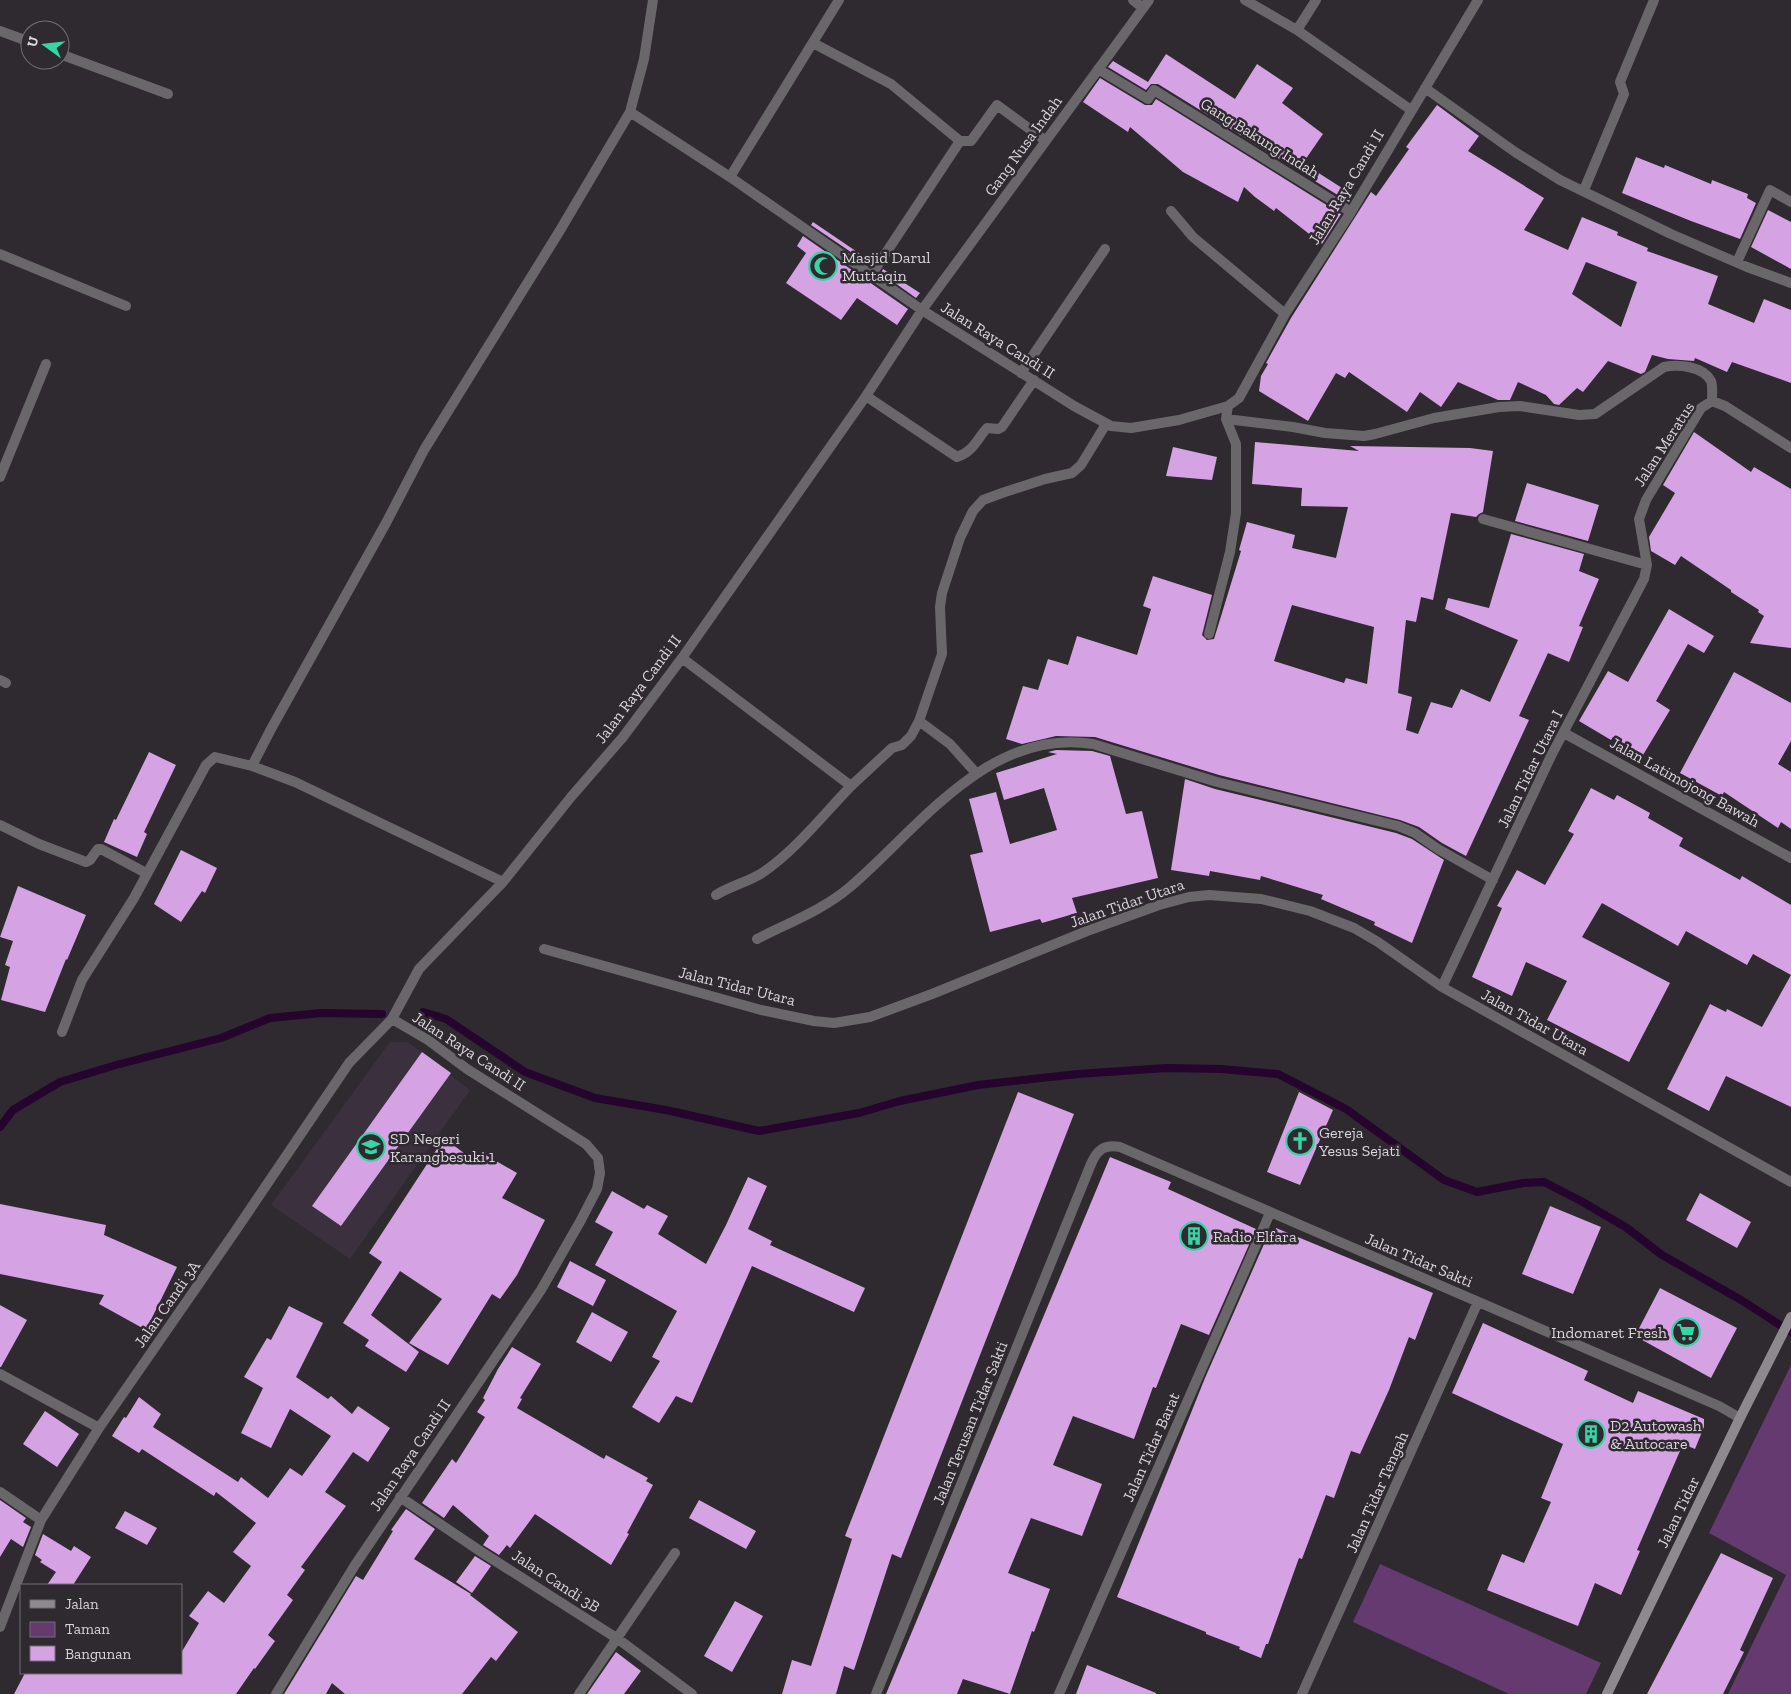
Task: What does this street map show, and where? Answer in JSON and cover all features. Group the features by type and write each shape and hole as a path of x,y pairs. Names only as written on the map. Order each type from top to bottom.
{"main road":[{"name":"Jalan Tidar","path":"1608,1694 1740,1418 1791,1317"}],"street":[{"path":"252,766 386,523 424,450 560,232 630,112 644,59 653,0"},
{"path":"730,177 839,0"},
{"path":"1133,0 1146,4"},
{"path":"1245,0 1296,30 1411,110"},
{"path":"1296,30 1316,0"},
{"name":"Jalan Raya Candi II","path":"276,1694 354,1565 541,1290 592,1200 600,1173 598,1158 586,1144 467,1069 428,1040 392,1019 419,969 503,882 571,797 623,737 682,658 866,396 922,310 1106,424 1122,428 1145,426 1179,420 1228,406 1239,398 1285,314 1350,212 1478,0"},
{"path":"1584,190 1624,94 1620,82 1654,0"},
{"name":"Gang Nusa Indah","path":"922,310 1146,4"},
{"path":"0,31 20,38"},
{"path":"813,43 891,84 960,141 970,142 997,105 1046,141"},
{"path":"70,58 168,94"},
{"name":"Gang Bakung Indah","path":"1098,69 1148,99 1154,90 1350,212"},
{"path":"1425,88 1515,152 1560,180 1584,190 1671,234 1791,284"},
{"path":"630,112 730,177 922,310"},
{"path":"872,274 960,141"},
{"path":"1737,262 1770,190 1791,202"},
{"path":"1171,211 1193,237 1285,314"},
{"path":"1022,373 1105,249"},
{"path":"0,254 126,306"},
{"path":"0,474 46,364"},
{"path":"1226,419 1325,433 1364,436 1434,418 1498,407 1520,406 1579,415 1595,414 1664,368 1670,366 1686,367 1698,370 1706,375 1712,382 1712,401"},
{"path":"866,396 957,457 972,449 987,428 998,429 1002,427 1034,380"},
{"name":"Jalan Meratus","path":"1647,566 1638,519 1646,500 1701,408 1712,401 1725,406 1791,448"},
{"path":"1209,634 1230,552 1236,514 1236,444 1226,419 1228,406"},
{"path":"716,895 729,887 760,874 784,855 851,786 892,748 902,745 911,736 919,721 942,654 940,607 942,593 960,538 973,510 983,500 1045,479 1072,473 1081,465 1106,424"},
{"path":"1483,519 1647,566"},
{"name":"Jalan Tidar Utara I","path":"1442,987 1564,733 1644,579 1647,566"},
{"path":"682,658 851,786"},
{"path":"919,721 950,744 976,774"},
{"name":"Jalan Latimojong Bawah","path":"1564,733 1791,858"},
{"path":"757,939 828,903 849,888 943,799 976,774 993,763 1026,748 1050,743 1076,742 1093,744 1217,782 1407,829 1493,880"},
{"path":"62,1032 82,980 134,898 146,873 215,756 252,766 295,782 503,882"},
{"path":"0,825 46,847 86,862 101,849 146,873"},
{"name":"Jalan Tidar Utara","path":"544,949 761,1010 814,1021 842,1022 870,1017 1087,932 1159,905 1189,897 1209,895 1261,899 1289,904 1336,921 1378,942 1442,987 1791,1182"},
{"name":"Jalan Candi 3A","path":"0,1627 41,1520 99,1428 349,1063 392,1019"},
{"name":"Jalan Tidar Sakti","path":"1091,1164 1095,1154 1102,1148 1120,1147 1719,1406 1740,1418"},
{"name":"Jalan Terusan Tidar Sakti","path":"876,1694 1091,1164"},
{"name":"Jalan Tidar Barat","path":"1059,1694 1270,1213"},
{"name":"Jalan Tidar Tengah","path":"1302,1694 1478,1302"},
{"path":"0,1374 99,1428"},
{"path":"0,1492 41,1520"},
{"name":"Jalan Candi 3B","path":"400,1497 618,1639 692,1694"},
{"path":"578,1694 618,1639 675,1553"}],"shaded area":[{"name":"SD Negeri Karangbesuki 1","path":"390,1042 408,1042 470,1090 350,1259 271,1205"}],"green space":[{"path":"1791,1365 1791,1694 1728,1694 1786,1575 1709,1533"},
{"path":"1380,1564 1601,1663 1586,1694 1509,1694 1353,1622"}],"building":[{"path":"1166,54 1235,99 1257,64 1293,88 1282,103 1323,134 1303,163 1353,195 1349,202 1158,84 1151,84 1146,90 1108,67 1113,61 1148,82"},
{"path":"1100,78 1145,105 1152,105 1156,99 1341,214 1322,244 1276,208 1274,211 1244,187 1238,202 1183,172 1130,127 1128,132 1083,102"},
{"path":"1437,105 1479,136 1468,151 1544,198 1524,230 1568,250 1582,217 1618,232 1617,235 1648,248 1647,251 1718,276 1708,304 1754,323 1764,299 1791,310 1791,383 1732,362 1727,372 1695,358 1694,361 1668,359 1652,355 1645,372 1641,374 1608,361 1583,392 1577,388 1559,405 1554,404 1546,395 1518,382 1510,400 1498,400 1458,382 1441,407 1420,392 1407,412 1349,372 1345,378 1336,373 1308,421 1259,391 1261,376 1268,364 1266,363 1291,318 1371,192 1376,196 1409,149 1406,147","holes":["1586,262 1637,282 1621,327 1572,294"]},
{"path":"1636,157 1664,168 1665,165 1711,184 1712,180 1748,194 1747,198 1756,203 1740,239 1622,193"},
{"path":"1768,210 1791,222 1791,269 1751,247"},
{"path":"813,222 872,262 870,265 811,225"},
{"name":"Masjid Darul Muttaqin","path":"803,236 908,309 897,325 857,298 841,320 786,283 806,253 797,246"},
{"path":"883,269 920,293 916,298 881,273"},
{"path":"1694,432 1751,472 1754,467 1791,489 1791,648 1750,643 1764,616 1758,612 1759,610 1681,556 1675,565 1651,551 1649,537 1675,493 1663,485"},
{"path":"1255,442 1359,451 1350,446 1470,448 1493,451 1483,512 1476,517 1451,513 1433,600 1421,597 1416,622 1406,620 1398,693 1412,697 1406,730 1418,734 1431,702 1452,708 1461,689 1490,702 1518,640 1445,609 1448,598 1489,608 1511,534 1584,554 1579,571 1599,579 1579,626 1583,627 1569,662 1548,653 1519,716 1529,720 1466,856 1442,843 1419,827 1400,820 1219,775 1095,737 1056,736 1022,744 1006,739 1023,686 1038,690 1048,659 1068,665 1077,636 1137,655 1151,609 1143,606 1153,576 1212,595 1202,635 1207,640 1214,639 1241,551 1239,550 1247,522 1295,535 1292,548 1336,558 1348,507 1301,506 1302,488 1252,484","holes":["1292,605 1374,627 1367,684 1346,678 1344,683 1274,661"]},
{"path":"1173,447 1217,457 1212,480 1166,476"},
{"path":"1527,483 1599,505 1588,541 1515,521"},
{"path":"1669,609 1714,636 1704,653 1688,644 1656,701 1670,710 1643,755 1613,737 1611,740 1579,721 1608,671 1628,682"},
{"path":"1734,672 1791,703 1791,741 1778,764 1791,772 1791,829 1781,822 1778,828 1724,792 1722,796 1680,773"},
{"path":"1056,750 1092,751 1110,756 1126,814 1142,811 1158,878 1072,898 1077,913 1042,923 1040,919 990,932 970,855 983,852 969,799 996,792 1010,844 1057,830 1044,788 1004,800 996,773 1057,754 1048,752"},
{"path":"149,752 176,765 144,832 147,834 137,857 104,842"},
{"path":"1185,779 1215,789 1396,833 1412,839 1444,860 1412,943 1374,925 1375,922 1321,899 1323,895 1261,876 1260,880 1210,871 1209,876 1171,870"},
{"path":"1591,788 1614,800 1617,795 1650,813 1648,818 1683,838 1679,846 1740,880 1742,876 1791,905 1791,975 1753,954 1747,965 1686,931 1678,946 1602,903 1582,937 1670,983 1629,1062 1547,1020 1567,981 1526,962 1512,996 1472,977 1502,908 1497,906 1517,870 1545,885 1574,834 1568,831"},
{"path":"181,850 217,868 205,893 202,891 181,922 154,904"},
{"path":"18,886 86,915 45,1012 1,1000 10,967 5,965 13,941 0,937"},
{"path":"1791,975 1791,1107 1726,1076 1709,1111 1667,1089 1710,1004 1726,1012 1727,1009 1762,1027"},
{"path":"422,1052 451,1073 341,1226 312,1206"},
{"path":"1018,1092 1074,1114 901,1558 892,1554 854,1670 844,1666 836,1694 782,1694 792,1660 811,1666 852,1539 845,1536"},
{"name":"Gereja Yesus Sejati","path":"1299,1092 1333,1110 1300,1185 1267,1172"},
{"path":"444,1138 477,1163 482,1153 517,1173 502,1198 545,1220 517,1275 500,1299 492,1294 448,1365 409,1343 442,1299 400,1271 371,1315 419,1352 406,1372 365,1346 369,1340 343,1323 382,1262 369,1253"},
{"path":"1110,1157 1171,1182 1168,1189 1256,1229 1209,1335 1181,1324 1156,1388 1153,1387 1134,1439 1073,1416 1053,1465 1102,1484 1082,1536 1031,1518 1008,1573 1050,1589 1034,1632 1032,1631 1010,1694 963,1679 957,1694 886,1694"},
{"path":"748,1177 767,1186 748,1229 772,1241 770,1245 865,1288 854,1312 752,1266 692,1403 676,1396 659,1423 632,1407 660,1361 652,1357 677,1311 595,1265 613,1232 595,1222 612,1191 644,1209 647,1205 668,1216 658,1234 706,1264"},
{"path":"1700,1193 1751,1222 1737,1248 1686,1220"},
{"path":"0,1204 106,1225 104,1235 177,1267 146,1330 99,1304 104,1295 0,1274"},
{"path":"1550,1206 1601,1227 1573,1294 1522,1274"},
{"path":"1276,1228 1433,1293 1415,1340 1409,1337 1389,1390 1360,1454 1351,1451 1334,1498 1326,1495 1302,1559 1299,1558 1268,1644 1266,1644 1261,1658 1239,1649 1240,1647 1206,1634 1206,1632 1117,1597 1205,1378 1268,1235 1273,1237"},
{"path":"570,1261 606,1280 593,1306 557,1287"},
{"name":"Indomaret Fresh","path":"1660,1288 1737,1328 1711,1378 1635,1336"},
{"path":"0,1305 27,1320 1,1367 0,1367"},
{"path":"289,1306 323,1323 296,1377 328,1399 331,1396 352,1414 358,1406 390,1428 368,1462 353,1452 325,1492 346,1506 301,1567 305,1570 287,1595 293,1600 268,1635 275,1641 255,1669 236,1694 14,1694 24,1674 182,1674 182,1651 199,1623 189,1616 208,1591 224,1603 251,1566 233,1552 256,1523 216,1492 214,1496 142,1449 139,1453 112,1436 139,1397 161,1414 153,1427 238,1482 241,1477 268,1498 290,1468 302,1476 331,1436 290,1409 271,1448 241,1433 263,1388 244,1377 267,1338 271,1340"},
{"path":"592,1312 628,1332 611,1362 576,1342"},
{"path":"1483,1323 1588,1371 1584,1380 1633,1403 1638,1391 1704,1419 1704,1427 1695,1449 1683,1444 1637,1550 1640,1551 1621,1595 1595,1583 1578,1626 1487,1590 1502,1554 1524,1563 1551,1502 1541,1498 1563,1444 1452,1393"},
{"path":"512,1347 541,1364 520,1398 522,1399 517,1408 604,1459 606,1455 648,1478 646,1481 653,1485 627,1533 629,1534 611,1565 535,1514 510,1548 507,1545 499,1555 483,1545 489,1536 453,1505 444,1518 422,1503 452,1459 456,1463 485,1417 477,1412 485,1400 483,1398 498,1369"},
{"path":"45,1411 79,1434 57,1467 23,1444"},
{"path":"0,1500 26,1518 23,1522 31,1527 23,1547 11,1539 0,1557"},
{"path":"699,1500 756,1531 746,1549 689,1518"},
{"path":"406,1509 435,1529 414,1559 471,1594 518,1632 496,1661 491,1657 462,1694 345,1694 332,1683 326,1694 284,1694 356,1576 363,1580 393,1531 391,1530"},
{"path":"125,1511 157,1528 147,1545 115,1528"},
{"path":"43,1534 71,1551 74,1546 91,1557 74,1584 48,1584 56,1572 40,1562 42,1560 35,1555"},
{"path":"1721,1553 1773,1578 1740,1650 1744,1652 1723,1694 1647,1694"},
{"path":"475,1556 491,1566 472,1593 456,1582"},
{"path":"735,1601 763,1616 732,1672 704,1656"},
{"path":"616,1652 641,1671 624,1694 587,1694"},
{"path":"1087,1665 1156,1693 1156,1694 1076,1694"}],"waterway":[{"path":"423,1012 446,1019 525,1072 595,1098 666,1110 759,1131 859,1113 900,1101 978,1085 1078,1074 1166,1068 1221,1069 1278,1074 1346,1109 1444,1180 1477,1192 1523,1183 1544,1182 1627,1228 1662,1255 1741,1300 1791,1332"},
{"path":"0,1127 13,1110 60,1082 116,1065 221,1038 270,1018 321,1013 382,1014"}],"place":[{"name":"Masjid Darul Muttaqin","path":"823,266"},
{"name":"Gereja Yesus Sejati","path":"1300,1141"},
{"name":"SD Negeri Karangbesuki 1","path":"371,1147"},
{"name":"Radio Elfara","path":"1194,1236"},
{"name":"Indomaret Fresh","path":"1686,1332"},
{"name":"D2 Autowash & Autocare","path":"1591,1434"}]}
